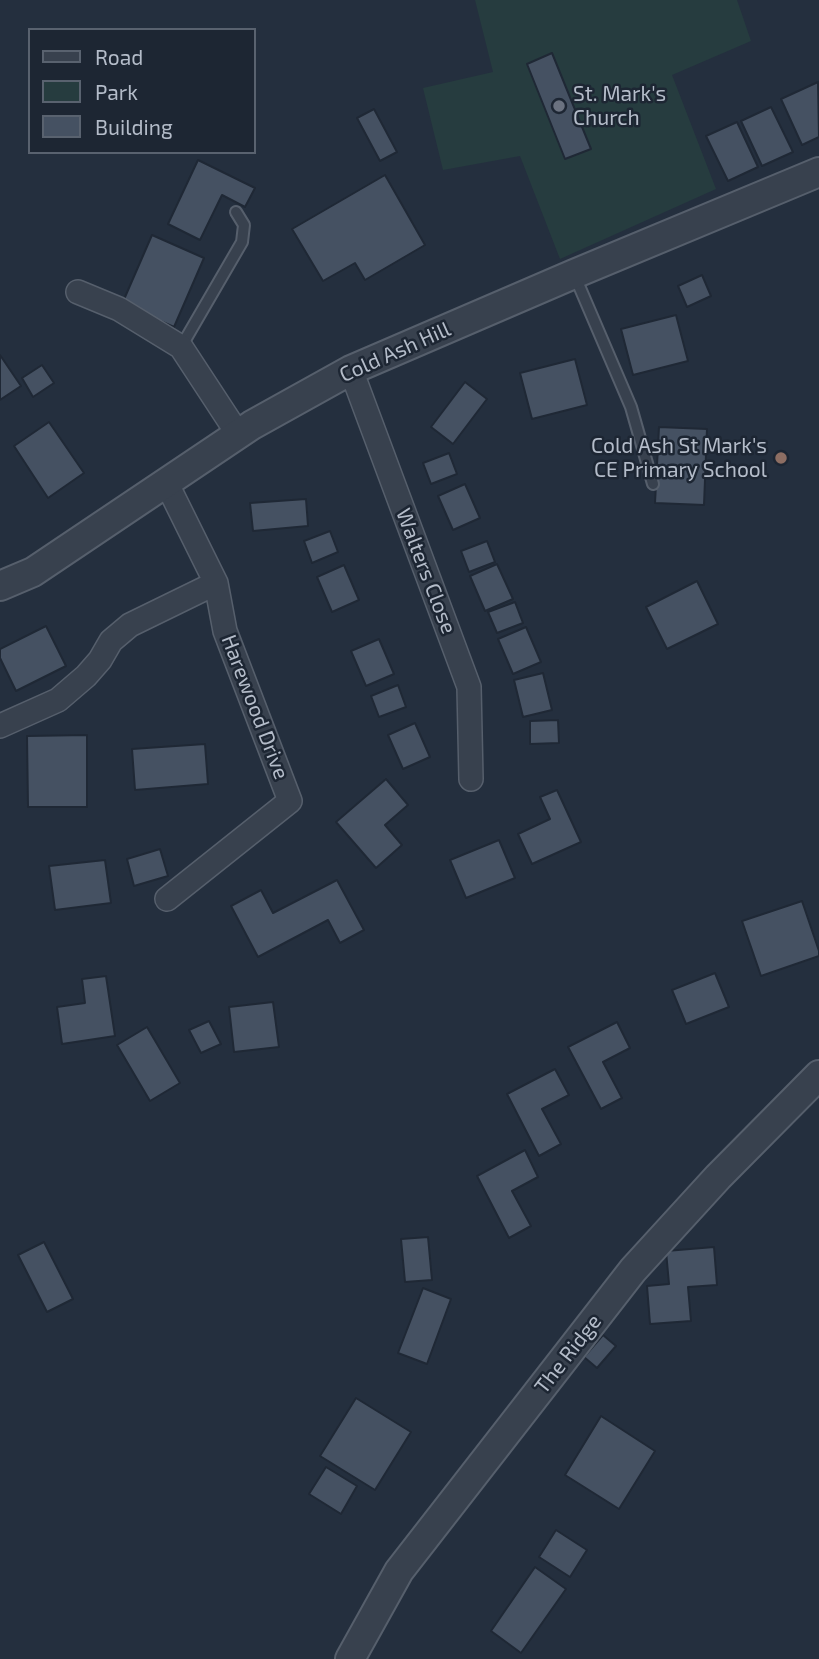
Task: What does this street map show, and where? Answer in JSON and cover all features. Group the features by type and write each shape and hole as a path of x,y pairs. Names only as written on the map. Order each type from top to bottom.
{"street":[{"name":"Cold Ash Hill","path":"0,586 33,572 252,425 351,370 819,172"},
{"path":"78,292 119,309 181,346 238,435"},
{"name":"Walters Close","path":"351,370 469,687 471,779"},
{"name":"Harewood Drive","path":"166,482 216,583 225,631 290,801 167,899"},
{"path":"0,726 58,700 86,676 111,641 130,625 216,583"},
{"name":"The Ridge","path":"351,1659 399,1571 633,1270 718,1177 819,1075"}],"lane":[{"path":"181,346 242,242 244,225 236,212"},
{"path":"574,274 631,407 653,484"}],"green space":[{"path":"475,0 737,0 751,41 672,75 716,189 560,259 520,156 443,170 423,88 493,72"}],"building":[{"name":"St. Mark's Church","path":"552,53 591,149 565,159 527,64"},
{"path":"818,82 819,137 802,145 781,99"},
{"path":"771,107 793,152 762,166 741,121"},
{"path":"374,109 397,152 380,161 357,118"},
{"path":"737,122 758,167 728,181 706,136"},
{"path":"198,160 255,188 245,207 222,195 200,240 168,224"},
{"path":"385,175 425,245 365,280 355,263 323,281 292,229"},
{"path":"152,235 204,258 174,327 122,304"},
{"path":"702,275 711,296 687,307 678,286"},
{"path":"676,315 688,361 633,375 621,329"},
{"path":"0,355 21,386 0,400"},
{"path":"575,359 587,405 532,419 520,373"},
{"path":"42,365 54,383 33,397 22,378"},
{"path":"465,382 487,399 453,444 431,427"},
{"path":"49,422 84,473 48,498 14,446"},
{"path":"659,427 707,429 704,505 655,503"},
{"path":"449,453 457,474 431,484 423,463"},
{"path":"465,484 480,518 453,530 438,496"},
{"path":"306,499 308,526 253,531 250,503"},
{"path":"330,531 338,552 312,563 304,541"},
{"path":"487,541 495,562 469,572 461,551"},
{"path":"497,564 513,599 485,611 470,576"},
{"path":"344,565 359,600 332,612 317,577"},
{"path":"697,581 718,624 667,649 646,607"},
{"path":"515,602 523,623 497,633 488,612"},
{"path":"46,626 66,666 16,691 0,658 0,649"},
{"path":"526,627 541,662 513,674 498,639"},
{"path":"379,639 394,674 366,686 351,651"},
{"path":"543,673 552,710 523,717 514,680"},
{"path":"398,685 406,707 379,717 371,696"},
{"path":"558,720 559,743 530,744 530,721"},
{"path":"415,723 430,757 403,769 388,735"},
{"path":"87,735 87,807 28,807 27,736"},
{"path":"205,744 208,784 135,790 132,749"},
{"path":"386,779 408,805 385,825 402,845 376,868 336,822"},
{"path":"557,790 581,842 532,864 518,834 550,819 540,797"},
{"path":"499,840 515,878 466,898 450,860"},
{"path":"160,849 168,876 134,886 127,859"},
{"path":"105,860 111,903 55,910 49,866"},
{"path":"337,880 364,930 340,943 328,920 258,957 231,906 261,890 273,913"},
{"path":"802,901 819,956 761,976 742,921"},
{"path":"715,973 729,1007 686,1024 672,990"},
{"path":"106,976 115,1036 62,1044 57,1007 85,1003 82,979"},
{"path":"273,1002 279,1047 234,1052 229,1007"},
{"path":"209,1021 221,1044 201,1053 189,1030"},
{"path":"617,1022 630,1048 603,1062 622,1098 601,1109 568,1047"},
{"path":"147,1027 180,1083 150,1101 117,1045"},
{"path":"555,1069 569,1095 542,1109 561,1144 539,1156 507,1094"},
{"path":"525,1150 538,1177 512,1191 531,1226 509,1238 477,1176"},
{"path":"428,1237 432,1280 405,1282 401,1239"},
{"path":"44,1242 73,1299 47,1312 18,1255"},
{"path":"714,1247 717,1285 688,1287 691,1321 650,1324 647,1286 669,1284 666,1251"},
{"path":"423,1288 451,1299 427,1364 398,1353"},
{"path":"603,1335 616,1346 597,1368 584,1357"},
{"path":"356,1398 411,1432 375,1490 320,1456"},
{"path":"601,1416 655,1451 619,1509 565,1475"},
{"path":"326,1467 357,1486 341,1514 309,1494"},
{"path":"556,1530 587,1550 570,1577 539,1557"},
{"path":"535,1567 566,1589 521,1653 491,1631"}],"place":[{"name":"St. Mark's Church","path":"559,106"},
{"name":"Cold Ash St Mark's CE Primary School","path":"781,458"}]}
